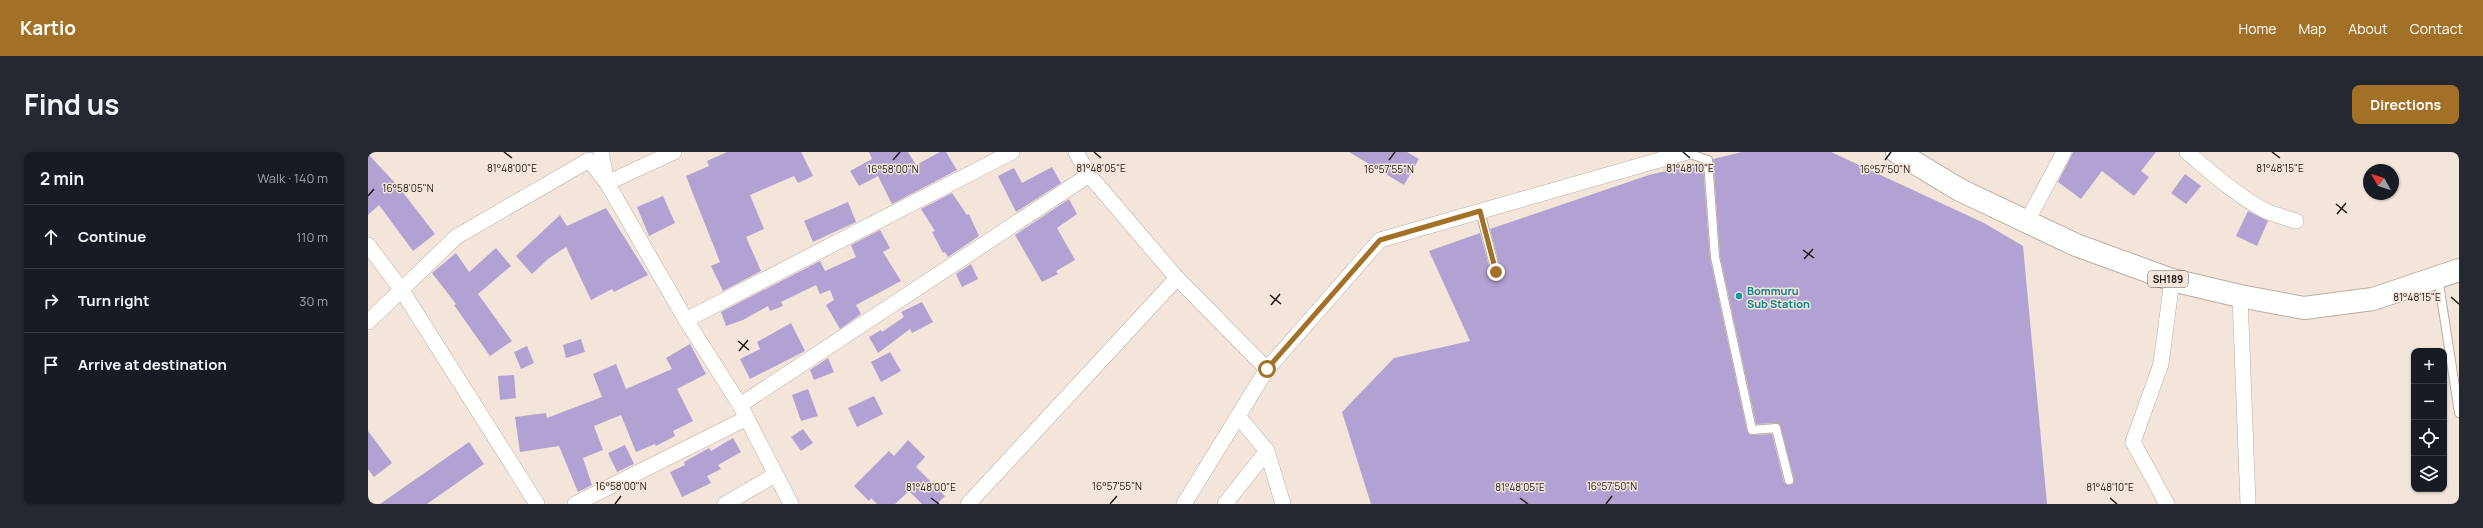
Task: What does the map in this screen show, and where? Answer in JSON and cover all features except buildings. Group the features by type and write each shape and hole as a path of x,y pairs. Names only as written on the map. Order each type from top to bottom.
{"main road":[{"name":"SH189","path":"1897,152 1960,190 2076,246 2172,280 2240,296 2304,308 2373,299 2459,270"}],"street":[{"path":"601,152 607,183"},
{"path":"607,183 674,152"},
{"path":"686,320 1012,152"},
{"path":"1076,152 1089,175 1177,278 1267,369"},
{"path":"1184,504 1267,369 1380,240 1584,180 1687,152"},
{"path":"2026,223 2064,152"},
{"path":"2187,152 2232,189 2267,211 2296,221"},
{"path":"368,322 456,237 589,160 607,183 686,320 743,412 791,504"},
{"path":"575,504 743,412 1089,175"},
{"path":"368,245 401,289 537,504"},
{"path":"972,502 1177,278"},
{"path":"2167,504 2133,442 2161,364 2172,280"},
{"path":"2240,296 2248,504"},
{"path":"1238,416 1267,451 1283,504"},
{"path":"1227,502 1267,451"},
{"path":"725,504 775,475"}],"lane":[{"path":"1687,152 1708,160 1716,258 1752,430 1776,428 1789,480"},
{"path":"1480,211 1496,272"},
{"path":"2438,277 2459,413"}],"place":[{"name":"Bommuru Sub Station","path":"1739,296"}],"route":[{"path":"1267,369 1380,240 1480,211 1484,232 1496,272"}]}
